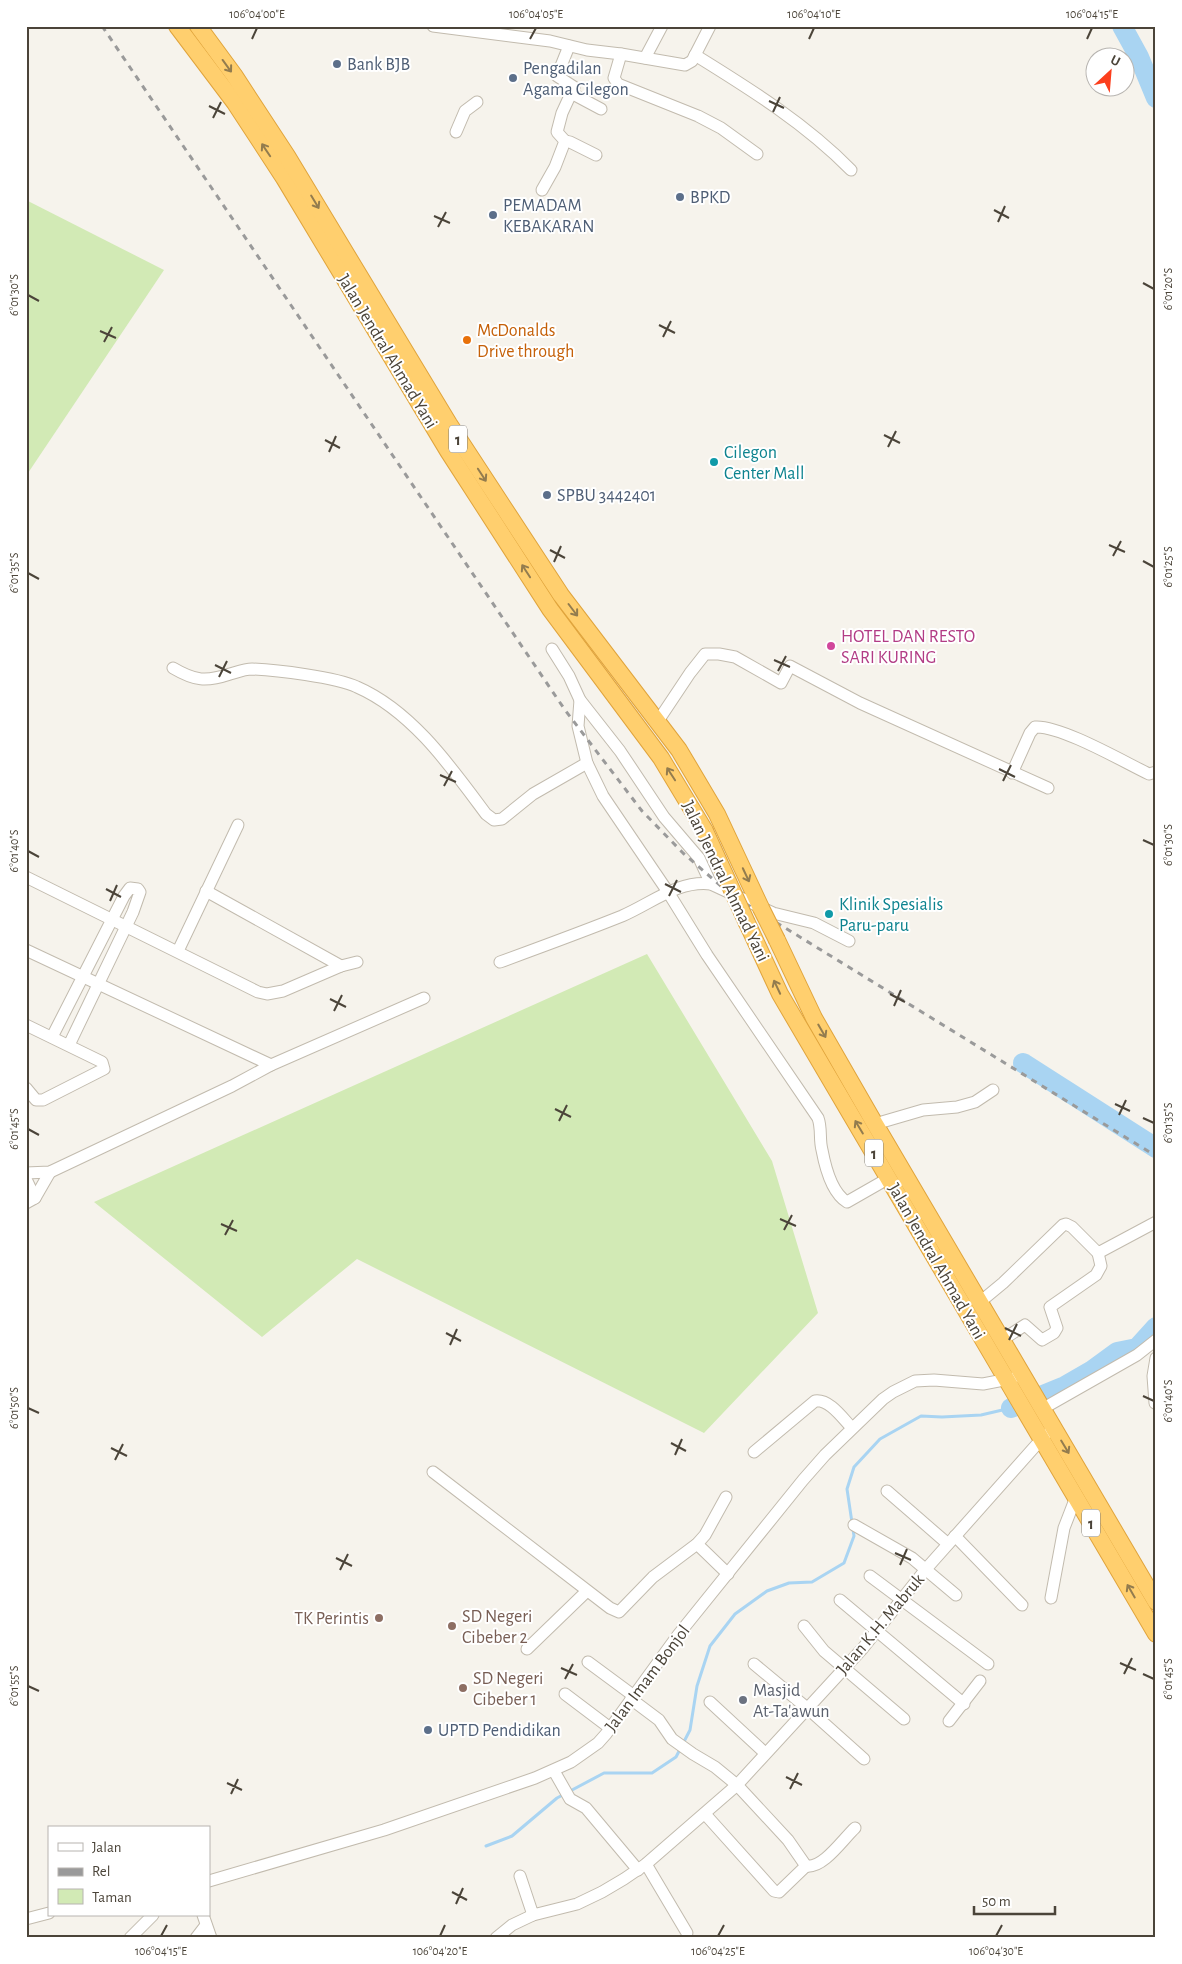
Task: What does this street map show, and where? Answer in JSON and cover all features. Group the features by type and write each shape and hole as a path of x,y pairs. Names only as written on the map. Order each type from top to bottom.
{"highway":[{"name":"Jalan Jendral Ahmad Yani","path":"177,26 235,103 284,178 448,450 550,609 661,758 685,796 705,831 780,994 1007,1381 1024,1394 1053,1427 1156,1602"},
{"name":"Jalan Jendral Ahmad Yani","path":"198,26 234,75 287,156 449,424 533,553 561,595 679,750 700,784 730,842 814,1018 1023,1375 1024,1394"},
{"name":"Jalan Jendral Ahmad Yani","path":"1036,1409 1040,1439 1156,1634"}],"street":[{"path":"433,26 685,65 692,61 710,26"},
{"path":"645,58 662,26"},
{"path":"569,46 557,76 574,87 562,113 557,132 565,141 596,155"},
{"path":"622,54 614,78 618,84 698,116 721,128 757,154"},
{"path":"695,55 763,98 826,146 851,170"},
{"path":"571,93 601,110"},
{"path":"456,132 465,111 477,102"},
{"path":"542,190 561,155 565,141"},
{"path":"552,649 569,676 580,700 620,751 664,817 699,858 711,884"},
{"path":"658,721 690,673 706,654 735,657 781,683 790,666 860,703 1048,788"},
{"path":"173,668 183,674 205,681 250,669 309,676 356,686 372,694 393,709 431,743 486,814 494,820 502,819 533,794 587,764"},
{"path":"580,700 578,726 587,764 603,796 668,892 707,955 818,1118 821,1126 822,1150 829,1175 841,1196 847,1202 889,1178"},
{"path":"1012,773 1030,733 1035,727 1043,726 1063,733 1149,774 1155,774"},
{"path":"178,951 238,825"},
{"path":"26,877 252,989 267,994 283,991 341,966 357,962"},
{"path":"500,962 623,915 668,892 691,884 711,884 773,913 814,923 849,941"},
{"path":"52,1037 130,888 138,889 140,892 126,926 69,1045"},
{"path":"206,891 341,966"},
{"path":"26,950 271,1065"},
{"path":"26,1172 50,1172 232,1086 271,1065 424,998"},
{"path":"26,1025 69,1045 102,1062 104,1065 104,1070 43,1100 36,1100 26,1088"},
{"path":"875,1124 923,1110 957,1107 975,1102 993,1090"},
{"path":"31,1201 50,1172"},
{"path":"26,1179 31,1201"},
{"path":"1098,1253 1156,1222"},
{"path":"980,1302 1003,1283 1062,1225 1072,1226 1098,1253 1101,1263 1096,1275 1050,1307 1058,1328 1054,1333 1042,1340 1025,1325 1002,1340"},
{"path":"1036,1409 1137,1356 1156,1340"},
{"path":"1155,1403 1153,1376 1156,1358"},
{"name":"Jalan Imam Bonjol","path":"210,1881 384,1830 554,1771 587,1752 598,1743 610,1728 678,1635 803,1480 852,1428 883,1399 915,1381 934,1380 983,1384 1007,1381 1023,1375"},
{"path":"754,1452 815,1401 820,1400 830,1406 852,1428"},
{"name":"Jalan K.H. Mabruk","path":"496,1938 512,1924 533,1915 577,1904 602,1892 642,1867 737,1785 845,1667 951,1540 1040,1439 1053,1427"},
{"path":"433,1472 587,1591 610,1608 619,1612 653,1577 697,1544 711,1526 726,1497"},
{"path":"887,1492 951,1540 1022,1605"},
{"path":"1051,1598 1064,1528 1076,1497"},
{"path":"854,1525 912,1558 956,1595"},
{"path":"697,1544 728,1574"},
{"path":"870,1576 988,1664"},
{"path":"527,1649 587,1591"},
{"path":"840,1600 964,1704"},
{"path":"804,1626 824,1651 904,1719"},
{"path":"588,1662 659,1720 672,1739 715,1767 737,1785 788,1840 806,1866 811,1867 819,1864 856,1828"},
{"path":"754,1664 864,1759"},
{"path":"949,1721 980,1681"},
{"path":"565,1694 610,1728"},
{"path":"710,1702 765,1753"},
{"path":"554,1771 568,1795 586,1808 642,1867 687,1933"},
{"path":"705,1814 774,1891 779,1892 785,1888 806,1866"},
{"path":"520,1876 533,1915"},
{"path":"26,1919 48,1913"},
{"path":"130,1938 152,1916"},
{"path":"196,1938 205,1920"},
{"path":"205,1920 211,1938"}],"green space":[{"path":"26,200 164,270 26,476"},
{"path":"647,954 772,1161 818,1313 704,1433 357,1259 262,1337 94,1202"}],"waterway":[{"path":"1122,26 1139,57 1156,98"},
{"path":"1023,1063 1156,1148"},
{"path":"1011,1408 1065,1386 1091,1371 1117,1352 1137,1348 1156,1327"},
{"path":"486,1846 512,1836 557,1798 604,1773 652,1773 676,1757 690,1730 697,1686 710,1646 735,1614 767,1591 789,1583 812,1582 844,1563 854,1536 847,1489 854,1467 880,1439 921,1416 981,1415 1011,1408"}],"railway":[{"path":"102,26 565,710 642,811 683,853 730,894 1156,1156"}],"place":[{"name":"Bank BJB","path":"337,64"},
{"name":"Pengadilan Agama Cilegon","path":"513,78"},
{"name":"BPKD","path":"680,197"},
{"name":"PEMADAM KEBAKARAN","path":"493,215"},
{"name":"McDonalds Drive through","path":"467,340"},
{"name":"Cilegon Center Mall","path":"714,462"},
{"name":"SPBU 3442401","path":"547,495"},
{"name":"HOTEL DAN RESTO SARI KURING","path":"831,646"},
{"name":"Klinik Spesialis Paru-paru","path":"829,914"},
{"name":"TK Perintis","path":"379,1618"},
{"name":"SD Negeri Cibeber 2","path":"452,1626"},
{"name":"SD Negeri Cibeber 1","path":"463,1688"},
{"name":"Masjid At-Ta'awun","path":"743,1700"},
{"name":"UPTD Pendidikan","path":"428,1730"}]}
